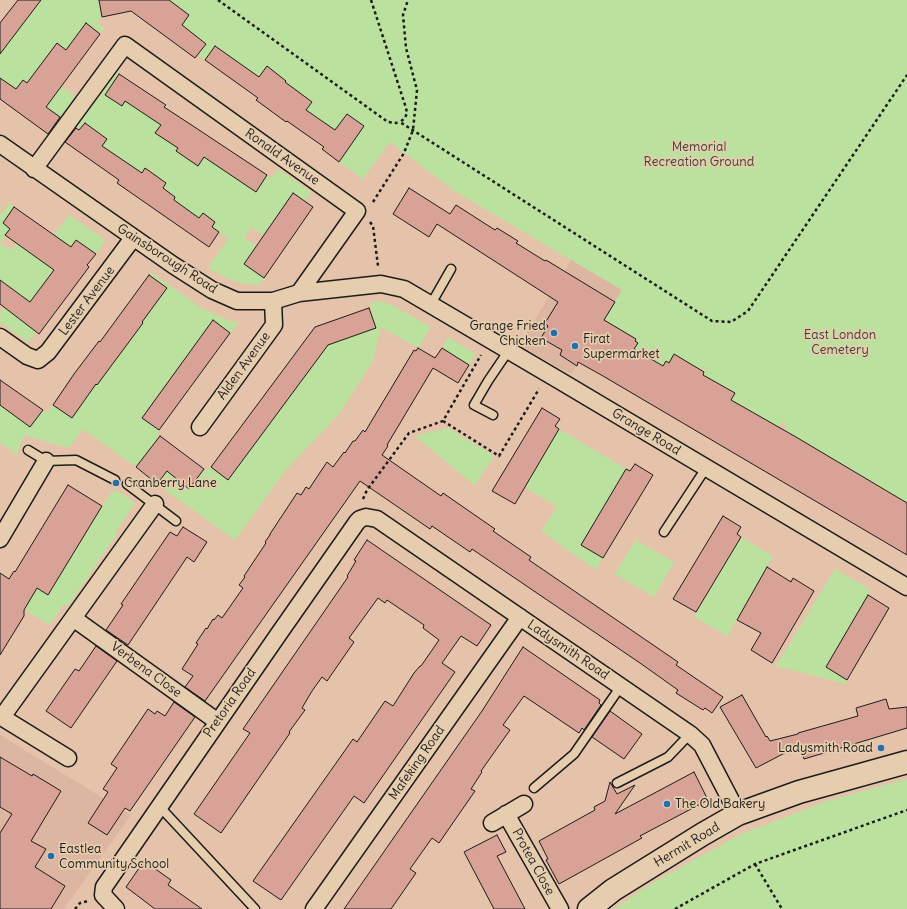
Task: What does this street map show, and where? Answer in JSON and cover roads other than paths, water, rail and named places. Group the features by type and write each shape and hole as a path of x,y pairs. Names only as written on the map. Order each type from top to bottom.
{"street":[{"name":"Ronald Avenue","path":"34,168 127,40 357,211 299,293"},
{"name":"Gainsborough Road","path":"0,144 133,238 212,290 237,301 273,300 299,293 381,284"},
{"name":"Lester Avenue","path":"0,337 39,365 133,238"},
{"name":"Grange Road","path":"381,284 404,289 431,304 907,587"},
{"name":"Alden Avenue","path":"200,427 274,325 273,300"},
{"path":"0,540 46,461"},
{"path":"68,758 1,716 155,504"},
{"name":"Ladysmith Road","path":"366,517 377,520 690,734 702,745 738,814"},
{"name":"Pretoria Road","path":"116,909 103,895 104,887 357,522 366,517"},
{"name":"Mafeking Road","path":"314,909 520,617"},
{"name":"Verbena Close","path":"73,618 218,722"},
{"name":"Hermit Road","path":"589,909 613,890 738,814 807,790 907,762"},
{"name":"Protea Close","path":"492,823 524,804"},
{"name":"Protea Close","path":"506,814 560,909"}],"lane":[{"path":"431,304 451,270"},
{"path":"493,415 474,405 509,350"},
{"path":"28,450 46,461 76,460 114,480"},
{"path":"664,532 706,468"},
{"path":"127,484 176,521"},
{"path":"534,788 574,754 621,686"},
{"path":"617,783 668,757 690,734"},
{"path":"160,807 255,909"}],"place":[{"name":"Grange Fried Chicken","path":"554,333"},
{"name":"Firat Supermarket","path":"575,346"},
{"name":"Cranberry Lane","path":"116,483"},
{"name":"Ladysmith Road","path":"881,748"},
{"name":"The Old Bakery","path":"667,804"},
{"name":"Eastlea Community School","path":"51,856"}],"park label":[{"name":"Memorial Recreation Ground","path":"699,154"},
{"name":"East London Cemetery","path":"840,342"}]}
